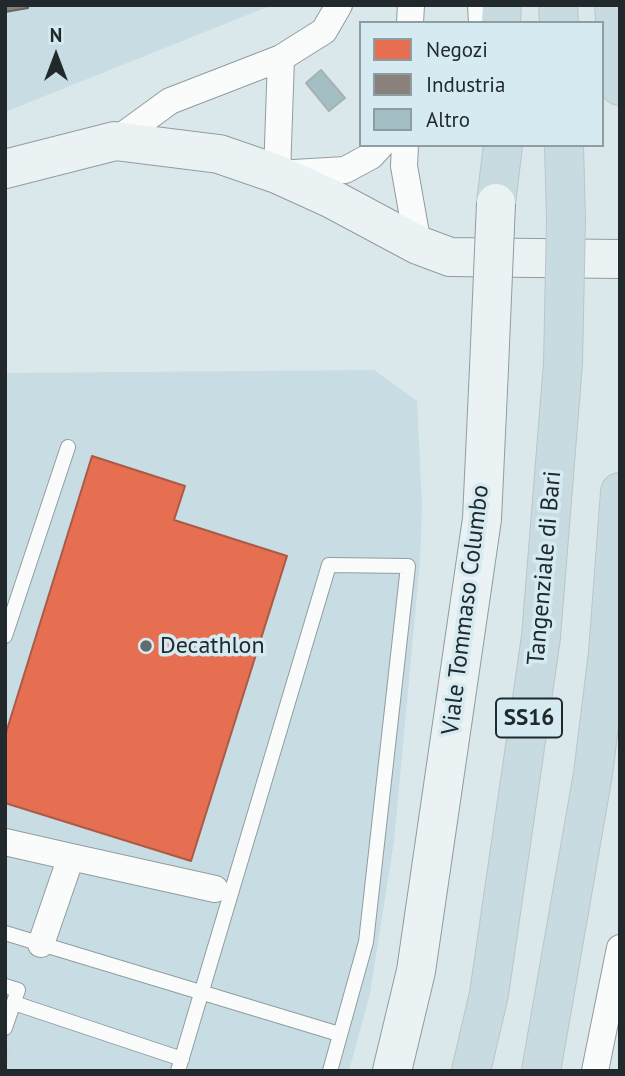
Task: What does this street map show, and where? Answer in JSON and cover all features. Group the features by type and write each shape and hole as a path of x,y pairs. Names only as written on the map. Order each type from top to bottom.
{"highway":[{"path":"614,5 620,86"},
{"path":"496,203 503,147"},
{"name":"Tangenziale di Bari","path":"471,1071 489,994 541,637 563,363 566,219 564,147"},
{"name":"SS16","path":"541,1071 593,774 607,653 620,492"}],"street":[{"path":"115,141 170,101 281,58 324,31 339,5"},
{"path":"276,174 281,58"},
{"path":"5,169 115,141 219,154 276,174 332,199 418,245 450,257 620,259"},
{"path":"276,174 345,170 371,156 379,147"},
{"path":"405,147 404,166 418,245"},
{"name":"Viale Tommaso Columbo","path":"392,1071 416,971 482,519 496,203 488,147"},
{"path":"5,842 215,889"},
{"path":"41,944 71,857"},
{"path":"595,1071 620,948"}],"lane":[{"path":"5,636 68,447"},
{"path":"14,1003 180,1065 329,565 408,566 366,942 330,1071"},
{"path":"5,933 339,1034"},
{"path":"5,986 18,990 5,1028"}],"shaded area":[{"path":"5,5 272,5 5,112"},
{"path":"374,370 417,401 422,506 420,562 394,841 370,994 349,1071 5,1071 5,373"}],"building: Negozi":[{"name":"Decathlon","path":"92,456 185,486 174,520 287,556 191,861 5,803 5,736"}],"building: Industria":[{"path":"5,5 28,5 28,8 5,12"}],"building: Altro":[{"path":"321,70 345,98 329,111 306,83"}],"place":[{"name":"Decathlon","path":"146,646"}]}
